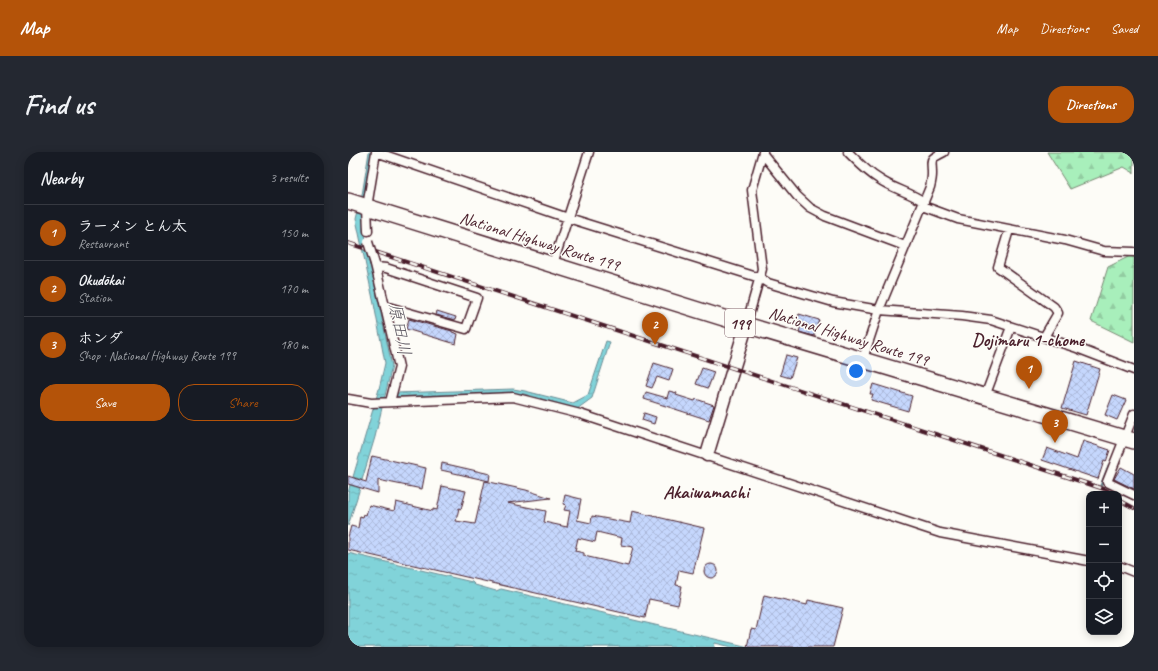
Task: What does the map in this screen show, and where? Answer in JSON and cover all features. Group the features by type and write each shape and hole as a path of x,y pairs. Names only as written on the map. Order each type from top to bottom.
{"highway":[{"name":"National Highway Route 199","path":"348,201 367,211 745,329 1129,443"},
{"name":"National Highway Route 199","path":"348,209 367,211"}],"street":[{"path":"368,232 367,211 376,152 568,218 760,278 768,283 833,302 878,310 962,316 991,320 1044,337 1134,370"},
{"path":"552,268 589,152"},
{"path":"848,152 879,180 914,195 923,204 958,219 1066,240 1104,250 1134,252"},
{"path":"861,364 878,310 930,187 932,174 931,162 933,157 944,152"},
{"path":"763,153 797,196 810,208 825,216 905,246"},
{"path":"707,455 762,269 752,190 763,153"},
{"path":"1009,230 998,267 1054,307 1058,313 1044,337"},
{"path":"368,242 376,265 399,367 390,402"},
{"path":"376,265 477,298 466,329 385,306"},
{"path":"984,400 1010,327"},
{"path":"348,399 371,403 513,397 580,414 940,533 1086,560"},
{"path":"1134,414 1129,443 1107,482 1134,495"},
{"path":"1122,567 1134,572"}],"green space":[{"path":"1047,152 1134,152 1134,173 1124,167 1070,189"},
{"path":"1134,254 1134,342 1091,321 1108,267"}],"water":[{"path":"369,152 374,152 366,196 364,222 366,243 392,366 375,437 362,480 353,477 379,389 385,363 356,219 362,195"},
{"path":"606,341 610,342 592,398 577,409 524,394 512,393 395,397 396,393 513,389 573,403 588,395"},
{"path":"350,485 360,488 348,526 348,493"},
{"path":"348,553 472,582 475,585 496,591 501,589 749,647 732,647 715,643 714,647 348,647"}],"building":[{"path":"437,311 456,317 455,320 436,315"},
{"path":"799,314 819,320 814,336 799,332 802,322 797,320"},
{"path":"409,319 458,334 456,344 406,329"},
{"path":"786,355 797,358 790,378 780,375"},
{"path":"1076,361 1100,369 1086,415 1062,408"},
{"path":"654,363 673,369 669,381 657,377 652,388 646,386"},
{"path":"702,368 714,372 708,388 696,384"},
{"path":"873,384 912,396 908,411 871,400 873,394 870,394"},
{"path":"669,391 677,393 676,395 695,401 696,399 714,405 709,420 644,399 646,392 667,398"},
{"path":"1113,395 1126,400 1117,420 1105,415"},
{"path":"644,413 656,417 654,424 642,420"},
{"path":"1083,441 1110,450 1106,462 1104,461 1098,479 1042,460 1047,448 1077,459"},
{"path":"372,456 426,468 422,489 378,480 378,493 348,484 348,476 366,482"},
{"path":"442,463 490,474 489,481 441,470"},
{"path":"1121,467 1134,474 1134,489 1114,479"},
{"path":"485,481 526,490 551,498 507,503 546,511 544,522 567,527 570,511 564,510 566,505 563,504 565,495 581,499 577,520 591,523 592,516 630,523 632,511 704,528 693,573 679,570 676,585 682,586 678,605 649,599 645,618 348,550 348,537 351,526 358,528 360,516 363,517 364,514 366,515 369,505 394,511 396,502 433,511 433,509 437,510 442,486 466,491 461,509 459,508 456,521 475,524","holes":["597,532 622,538 621,545 633,547 628,566 584,556 584,553 575,551 578,538 595,542"]},
{"path":"708,564 714,564 718,568 718,574 714,578 708,578 704,574 704,568"},
{"path":"764,595 807,605 808,600 843,608 833,647 747,647 751,629 756,630"}],"waterway":[{"path":"1101,485 1109,465"}],"railway":[{"path":"348,243 1108,491"},
{"path":"1122,502 1134,508"}],"place":[{"name":"Okudōkai","path":"655,345"},
{"name":"ラーメン とん太","path":"1029,389"},
{"name":"ホンダ","path":"1055,443"}],"district":[{"name":"Dojimaru 1-chome","path":"1028,340"},
{"name":"Akaiwamachi","path":"706,491"}],"water label":[{"name":"原田川","path":"400,329"}]}
